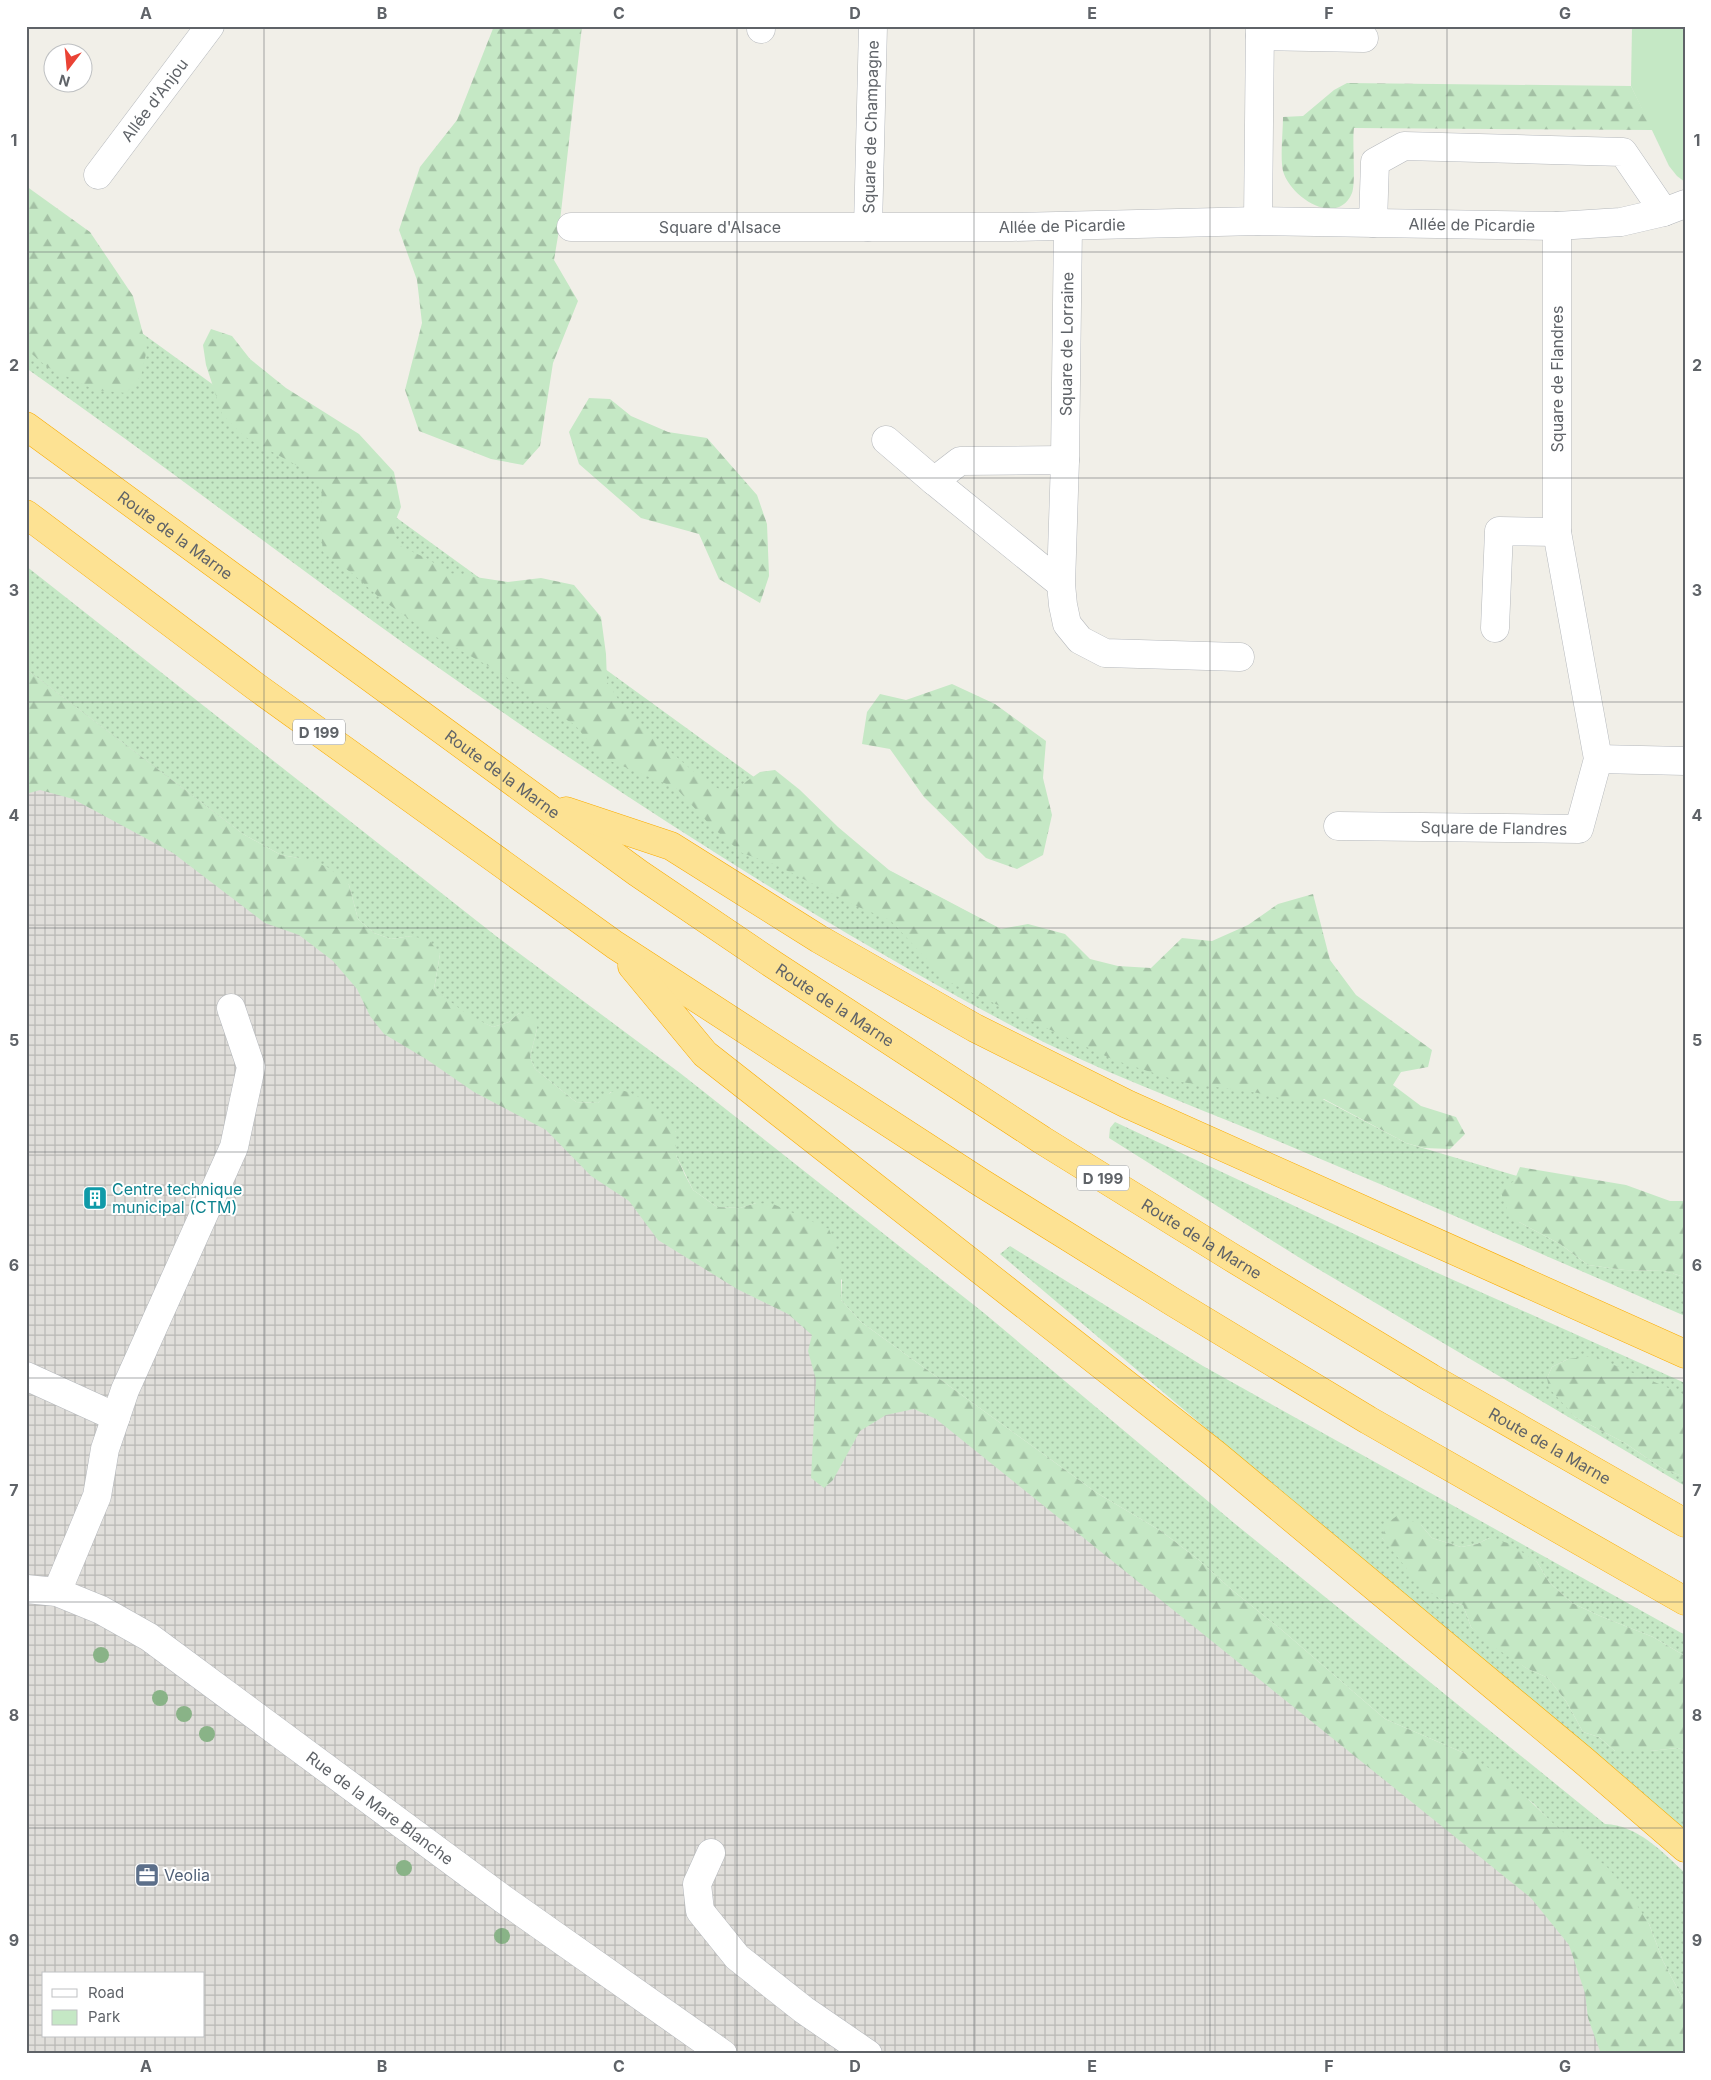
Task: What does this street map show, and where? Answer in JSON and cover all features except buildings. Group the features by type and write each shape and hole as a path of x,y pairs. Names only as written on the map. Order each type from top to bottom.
{"highway":[{"name":"Route de la Marne","path":"26,426 638,873 774,966 1051,1145 1231,1257 1431,1378 1685,1523"},
{"name":"D 199","path":"26,514 255,686 615,945 980,1182 1173,1302 1368,1420 1685,1601"},
{"path":"541,802 671,846 819,939 966,1023 1127,1104 1685,1354"},
{"path":"615,945 705,1054 1215,1454 1685,1848"}],"street":[{"name":"Allée d'Anjou","path":"98,175 210,26"},
{"name":"Square de Champagne","path":"868,227 873,26"},
{"path":"1258,221 1260,31 1364,38"},
{"path":"1373,223 1375,162 1404,146 1623,152 1674,208"},
{"name":"Allée de Picardie","path":"868,227 1068,226 1258,221 1557,226 1620,222 1674,208"},
{"name":"Square d'Alsace","path":"571,226 868,227"},
{"name":"Square de Lorraine","path":"1068,226 1061,584 1067,624 1080,640 1106,653 1240,657"},
{"name":"Square de Flandres","path":"1338,826 1579,829 1598,759 1557,532 1557,226"},
{"path":"886,440 1061,584"},
{"path":"934,481 960,462 1064,460"},
{"path":"1495,628 1498,531 1557,532"},
{"path":"1598,759 1685,761"},
{"path":"57,1592 97,1496 105,1449 125,1390 234,1147 251,1067 231,1008"},
{"path":"26,1376 116,1417"},
{"name":"Rue de la Mare Blanche","path":"26,1589 57,1592 101,1610 149,1638 503,1898 723,2054"},
{"path":"711,1854 697,1884 700,1911 737,1957 804,2010 868,2054"}],"shaded area":[{"path":"26,660 1593,1920 1640,2054 26,2054"}],"green space":[{"path":"494,26 582,26 554,260 578,301 553,363 540,446 523,465 491,459 419,431 405,390 422,323 417,280 399,230 420,167 457,120"},
{"path":"1632,26 1685,26 1685,182 1669,166 1631,86"},
{"path":"1347,83 1631,86 1653,130 1354,128 1354,181 1352,193 1345,203 1336,208 1325,208 1314,205 1304,199 1287,181 1282,166 1283,117 1303,116 1334,90"},
{"path":"26,186 90,232 133,296 147,349 141,376 126,393 95,390 47,367 26,349"},
{"path":"26,249 867,859 1406,1143 1517,1176 1514,1181 1519,1222 1560,1244 1588,1265 1625,1270 1664,1271 1685,1277 1685,1316 1373,1181 1134,1082 1035,1038 852,936 704,846 487,702 416,652 26,368"},
{"path":"211,329 232,336 250,359 286,388 359,434 394,472 401,507 393,527 398,545 428,559 449,573 508,582 541,578 574,585 601,617 606,654 607,682 624,708 701,778 719,789 737,788 760,772 775,770 889,870 1001,929 1028,924 1065,934 1090,959 1118,966 1151,968 1182,938 1212,941 1248,925 1278,904 1313,894 1330,960 1356,995 1432,1050 1428,1067 1401,1072 1393,1085 1421,1106 1456,1117 1465,1134 1450,1149 1424,1148 1406,1143 1324,1099 1292,1101 1258,1093 1181,1082 1114,1060 947,981 890,920 856,906 776,865 742,853 712,827 676,788 603,758 575,725 544,706 501,673 429,633 381,599 353,574 323,552 320,522 322,486 298,466 245,437 222,414 206,365 203,345"},
{"path":"589,398 610,399 631,416 668,432 707,438 757,495 767,524 769,576 760,603 719,579 699,534 641,518 579,464 569,432"},
{"path":"26,566 496,936 680,1073 984,1313 1234,1523 1605,1824 1628,1829 1649,1841 1685,1873 1685,2003 1663,1961 1649,1924 1533,1803 1464,1753 1385,1719 1199,1560 1161,1531 1097,1493 861,1322 841,1300 842,1280 756,1203 740,1208 717,1207 693,1190 676,1155 676,1132 611,1092 598,1103 576,1102 535,1069 530,1057 537,1029 519,1013 509,1022 493,1027 469,1017 434,989 440,954 411,936 391,939 374,933 358,919 349,885 299,858 281,855 243,834 26,669"},
{"path":"26,669 243,834 281,855 311,860 329,868 349,885 358,919 374,933 391,939 411,936 429,940 440,954 434,989 469,1016 493,1027 509,1022 519,1013 536,1019 537,1029 530,1057 535,1069 576,1102 598,1103 608,1094 618,1091 627,1092 646,1102 676,1132 676,1155 693,1190 717,1207 740,1208 756,1203 773,1204 829,1229 841,1260 841,1300 861,1322 1097,1493 1161,1531 1199,1560 1385,1719 1464,1753 1507,1779 1556,1826 1607,1867 1628,1891 1649,1924 1663,1961 1685,2003 1685,2054 1601,2054 1588,2018 1585,1993 1569,1945 1531,1898 936,1419 914,1409 886,1415 860,1431 833,1480 824,1488 811,1478 816,1380 808,1351 812,1335 788,1314 737,1289 658,1240 629,1201 591,1176 546,1130 474,1092 426,1059 384,1034 370,1016 357,989 333,961 299,935 265,923 173,853 73,799 40,790 26,794"},
{"path":"952,684 995,704 1046,741 1043,778 1052,815 1043,855 1017,869 986,858 924,797 890,749 862,744 867,712 880,694 906,700"},
{"path":"1115,1122 1431,1270 1685,1383 1685,1395 1568,1359 1552,1367 1547,1378 1575,1417 1625,1443 1663,1469 1685,1477 1685,1486 1308,1263 1109,1138 1110,1128"},
{"path":"1520,1167 1626,1185 1670,1201 1685,1201 1685,1277 1664,1271 1625,1270 1588,1265 1560,1244 1519,1222 1508,1212 1500,1190 1514,1181"},
{"path":"1010,1246 1203,1366 1685,1635 1685,1656 1653,1637 1572,1603 1549,1582 1537,1562 1489,1538 1477,1544 1461,1547 1432,1538 1421,1525 1382,1538 1440,1599 1463,1605 1471,1627 1526,1668 1548,1678 1566,1701 1583,1732 1599,1737 1615,1751 1650,1751 1677,1748 1685,1750 1685,1834 1000,1254"},
{"path":"1593,1356 1685,1395 1685,1477 1663,1469 1625,1443 1575,1417 1549,1388 1547,1378 1552,1367 1568,1359"},
{"path":"1398,1515 1421,1525 1432,1538 1461,1547 1477,1544 1489,1538 1508,1543 1537,1562 1549,1582 1572,1603 1653,1637 1685,1656 1685,1750 1677,1748 1650,1751 1615,1751 1599,1737 1583,1732 1566,1701 1548,1678 1526,1668 1494,1647 1471,1627 1463,1605 1440,1599 1420,1585 1382,1538 1386,1524"}],"place":[{"name":"Centre technique municipal (CTM)","path":"95,1198"},
{"name":"Veolia","path":"147,1875"}]}
